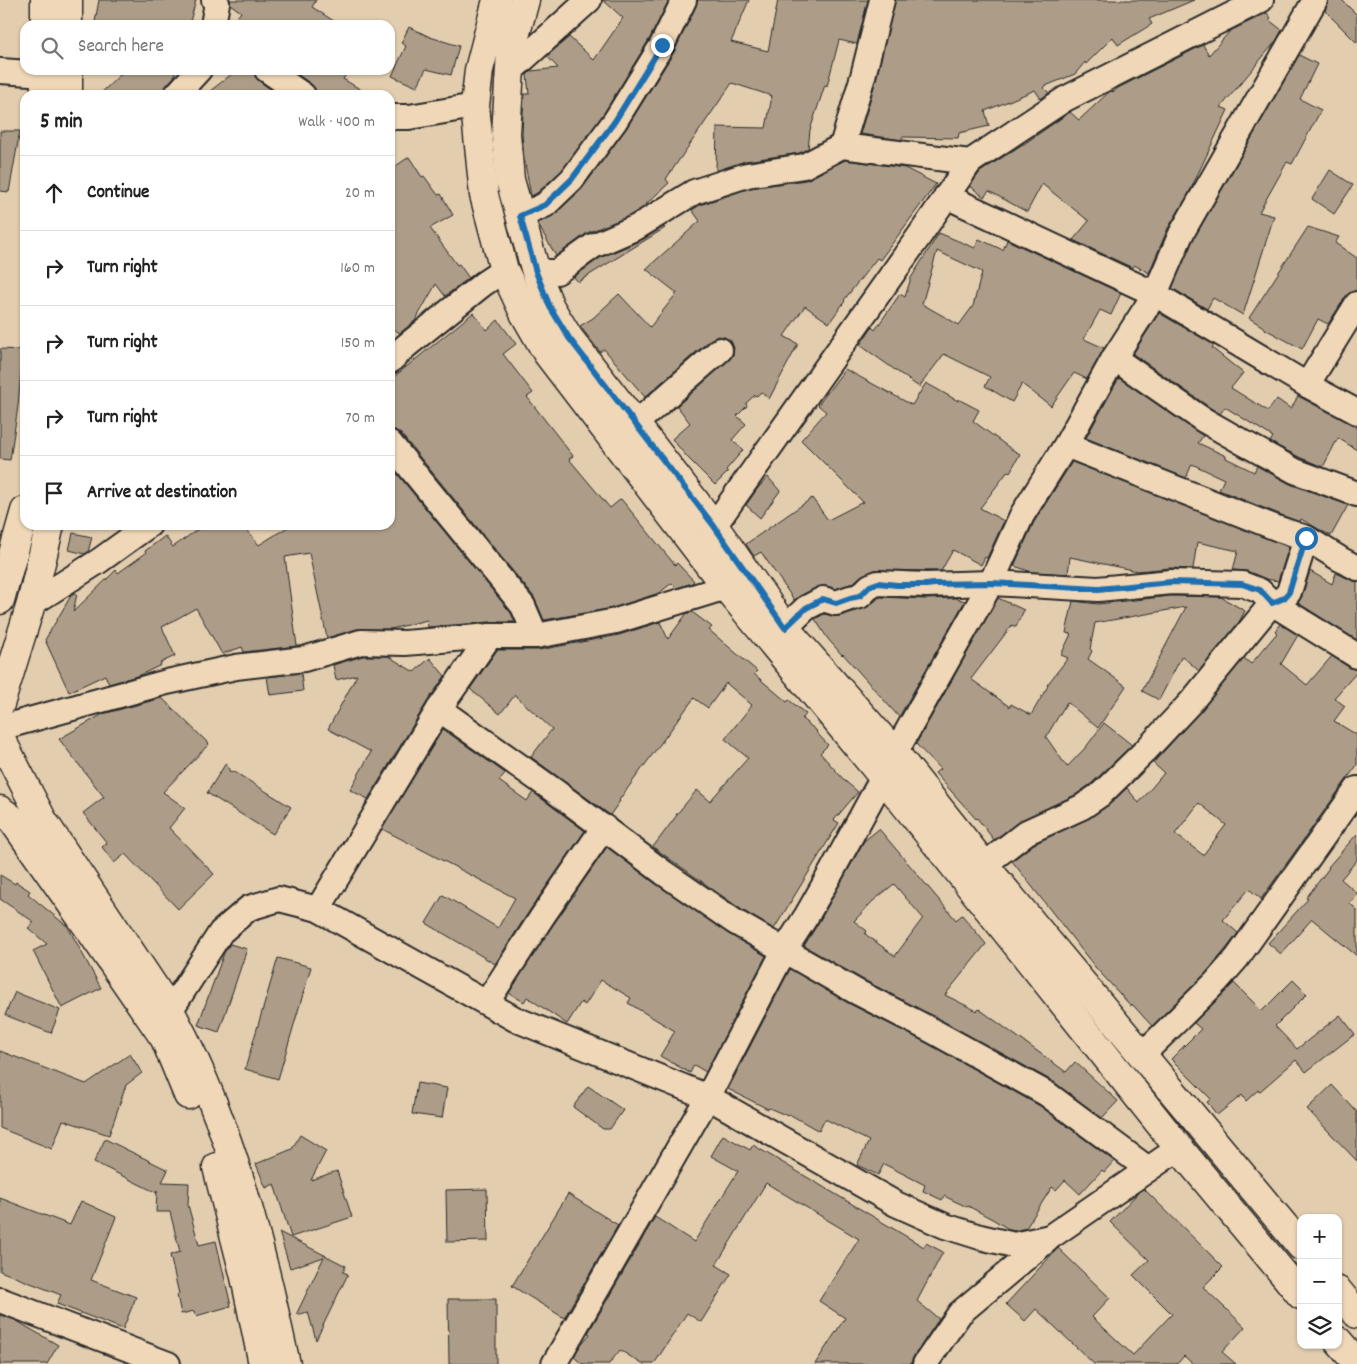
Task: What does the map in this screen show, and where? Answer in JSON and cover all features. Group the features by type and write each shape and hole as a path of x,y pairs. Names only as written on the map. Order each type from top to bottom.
{"main road":[{"path":"45,0 45,20"},
{"path":"68,0 68,20"},
{"path":"497,0 479,70 475,106 484,195 504,270 524,313 547,353 726,587 889,765 984,864 1297,1241"},
{"path":"525,0 511,51 506,134 510,180 536,272 550,307 569,338 714,526 785,628 1179,1148 1297,1290"},
{"path":"51,77 63,90"},
{"path":"0,600 20,529"},
{"path":"0,704 31,604 49,530"},
{"path":"0,740 42,819 170,1011 188,1044 232,1152 263,1264 286,1364"},
{"path":"0,810 11,818 165,1039 215,1161 245,1277 263,1364"},
{"path":"1342,1296 1357,1314"},
{"path":"1342,1345 1357,1363"}],"street":[{"path":"214,0 217,3 214,20"},
{"path":"509,72 589,0"},
{"path":"520,216 545,205 572,179 615,121 662,45 684,0"},
{"path":"842,146 863,76 882,0"},
{"path":"714,526 970,162 1065,99 1261,0"},
{"path":"554,1364 708,1097 784,951 819,893 991,583 1022,515 1066,445 1114,358 1155,294 1181,234 1315,0"},
{"path":"0,71 20,73"},
{"path":"34,75 51,77"},
{"path":"181,90 194,75"},
{"path":"274,75 296,90"},
{"path":"395,117 409,117 475,106"},
{"path":"536,272 556,272 593,246 637,227 694,192 747,175 804,166 842,146 970,162"},
{"path":"946,196 1155,294 1307,385 1357,412"},
{"path":"396,348 504,270"},
{"path":"1307,385 1357,304"},
{"path":"636,424 720,350"},
{"path":"1114,358 1202,419 1295,472 1357,494"},
{"path":"1066,445 1306,538 1357,568"},
{"path":"395,448 523,606 536,636"},
{"path":"31,604 99,561 142,530"},
{"path":"984,864 1027,832 1082,806 1101,794 1146,750 1191,702 1272,603 1284,598 1289,592 1306,538"},
{"path":"785,628 806,608 823,599 836,603 860,596 870,586 878,583 897,585 991,583 1098,589 1171,582 1242,584 1260,590 1272,603 1357,656"},
{"path":"0,740 167,682 236,667 304,659 361,642 405,642 490,636 536,636 616,621 726,587"},
{"path":"318,909 439,710 490,636"},
{"path":"439,710 604,827 664,873 735,922 784,951 1047,1094 1148,1169"},
{"path":"1143,1054 1216,982 1237,958 1357,789"},
{"path":"487,1002 542,917 604,827"},
{"path":"170,1011 221,932 248,908 279,899 318,909 515,1019 708,1097 896,1204 944,1226 1014,1245 1050,1237"},
{"path":"924,1364 960,1313 1050,1237 1179,1148"},
{"path":"0,1300 168,1364"}],"building":[{"path":"99,0 196,0 190,20 95,20"},
{"path":"230,0 316,0 312,7 332,20 235,20 241,12 230,4"},
{"path":"603,0 669,0 650,38 604,113 562,170 537,193 531,196 522,134 524,94 529,94 527,75 531,71 558,68 547,56 569,37 594,60 623,18"},
{"path":"698,0 749,0 731,42 768,51 778,0 868,0 857,44 839,40 827,86 825,85 810,130 808,149 800,153 745,161 716,171 717,127 766,128 772,96 732,83 666,179 669,183 646,206 631,215 587,233 556,256 538,223 554,215 582,189 626,129 674,52"},
{"path":"895,0 1194,0 1149,19 1152,24 1118,45 1113,37 1086,64 1085,62 1075,74 1043,87 1049,93 1041,99 1035,90 985,111 989,126 959,133 958,138 902,137 902,140 860,134 876,80"},
{"path":"1329,0 1342,0 1357,15 1357,43 1325,11"},
{"path":"1267,13 1271,18 1269,20 1282,30 1276,41 1221,107 1228,110 1187,197 1168,228 1149,273 1134,265 1133,268 1073,240 1089,221 1042,184 1027,212 989,191 984,197 970,186 980,172 1070,112 1079,120 1109,92 1113,92 1203,45 1209,55 1230,31"},
{"path":"409,27 430,37 459,46 451,75 426,69 417,87 392,76 395,75 395,70 406,46 401,43"},
{"path":"1299,55 1317,64 1300,99 1321,110 1292,164 1287,162 1259,212 1274,216 1243,315 1213,298 1207,309 1172,288 1193,240"},
{"path":"120,75 175,75 164,90 104,90"},
{"path":"231,75 255,75 259,81 272,90 211,90"},
{"path":"298,75 346,75 343,79 362,90 315,90 311,84"},
{"path":"0,131 20,131 9,192 0,191"},
{"path":"409,157 422,177 424,176 438,195 441,194 453,215 430,228 469,278 445,296 436,284 415,321 400,333 395,330 395,167"},
{"path":"845,160 905,168 936,184 880,260 877,258 844,300 829,323 805,306 784,336 798,344 769,399 761,392 757,396 755,395 746,403 747,406 737,416 746,424 732,440 743,450 726,470 728,472 715,485 672,439 690,423 677,406 729,360 733,355 734,348 731,341 718,336 711,339 645,397 604,349 600,352 580,326 593,318 619,294 650,327 677,293 646,269 700,221 692,210 700,205 750,188 806,180"},
{"path":"1330,170 1353,185 1334,214 1312,199"},
{"path":"663,227 665,228 578,282 574,277 600,258 642,240"},
{"path":"1308,227 1339,237 1335,243 1357,258 1357,290 1346,296 1328,324 1318,319 1302,349 1249,318"},
{"path":"939,233 975,248 979,239 1003,250 1007,240 1121,293 1111,315 1100,310 1084,339 1104,348 1087,379 1074,373 1051,406 1022,384 1012,402 985,386 990,377 944,354 919,387 860,345 872,327 875,330 900,294 905,297 911,278","holes":["937,251 982,272 973,306 959,325 922,304"]},
{"path":"473,313 487,330 498,320 516,344 503,354 533,393 527,397 573,456 569,459 610,508 621,499 675,565 677,563 694,581 677,588 672,583 659,593 613,608 544,620 534,597 401,434 395,430 395,376"},
{"path":"1159,313 1214,345 1212,348 1243,373 1231,388 1268,411 1277,399 1291,409 1298,396 1357,427 1357,450 1338,438 1323,467 1270,442 1273,437 1225,407 1220,414 1209,407 1133,354"},
{"path":"0,349 20,350 18,406 10,460 0,459"},
{"path":"845,369 912,405 926,383 958,401 958,399 979,410 973,421 1020,454 1010,472 1008,471 980,508 1004,521 987,558 985,557 981,565 953,550 941,571 874,570 861,576 853,583 836,589 826,586 817,587 794,600 761,552 754,556 746,544 812,498 828,520 863,502 801,440 826,412 818,405"},
{"path":"1119,378 1203,436 1198,443 1254,472 1257,466 1290,484 1348,505 1331,536 1301,519 1300,522 1219,490 1224,479 1192,464 1186,478 1086,438"},
{"path":"1072,462 1289,547 1278,581 1266,579 1247,571 1233,570 1238,551 1197,542 1193,569 1170,568 1137,571 1070,557 1068,574 1032,572 1014,566 1034,522"},
{"path":"395,471 511,613 515,622 428,627 427,620 391,629 357,629 327,638 309,553 285,557 297,646 244,652 242,647 222,654 196,608 162,627 175,656 140,675 109,684 105,675 69,692 45,640 72,594 77,594 73,612 116,570 118,573 146,553 145,551 165,536 173,547 197,530 246,530 259,545 283,530 395,530"},
{"path":"768,477 780,491 760,518 746,505"},
{"path":"73,533 92,537 88,552 85,554 69,550"},
{"path":"1310,571 1332,584 1336,573 1357,582 1357,640 1298,603"},
{"path":"1171,596 1221,597 1245,611 1239,622 1199,671 1182,656 1159,700 1142,691 1186,607 1095,623 1090,649 1092,651 1088,659 1126,686 1098,728 1067,702 1046,737 1067,767 1086,747 1104,723 1132,745 1092,783 1075,795 1021,820 994,840 977,818 935,773 940,769 916,744 998,598 1024,610 1016,627 1012,625 971,679 1010,707 1011,704 1031,715 1047,685 1068,658 1061,655 1071,634 1066,633 1073,601 1098,604"},
{"path":"880,597 955,598 965,601 899,717 828,639 815,619 824,614 840,616 863,609"},
{"path":"692,612 712,627 709,630 757,671 754,674 787,702 789,700 806,714 802,719 817,731 828,745 820,753 845,781 858,792 834,820 839,823 774,929 742,910 653,847 697,790 710,801 748,758 725,739 752,705 726,683 708,708 694,698 610,815 531,757 552,729 515,695 500,714 470,689 497,650 539,650 619,635 660,622 668,639 687,613"},
{"path":"1280,624 1298,635 1281,664 1307,685 1332,656 1350,668 1357,670 1334,698 1345,706 1334,721 1357,735 1357,765 1261,899 1249,889 1223,920 1238,933 1226,949 1206,973 1152,1026 1095,967 1012,861 1034,844 1090,818 1109,805 1127,788 1139,803 1164,773 1153,763 1201,711 1244,658 1251,664 1277,633 1275,631","holes":["1199,803 1226,825 1203,855 1175,834"]},
{"path":"363,656 388,656 414,672 430,658 445,676 368,799 350,790 371,752 328,729 357,675 336,680 333,665"},
{"path":"301,673 303,691 270,695 267,677"},
{"path":"162,698 209,744 163,792 185,808 169,828 214,874 178,909 125,854 114,863 102,847 107,843 83,813 104,797 59,739 103,714"},
{"path":"443,729 505,773 499,781 527,801 533,792 585,831 495,964 426,923 443,895 498,928 515,898 382,829"},
{"path":"226,763 230,772 233,771 291,807 273,834 207,793"},
{"path":"879,829 956,920 962,915 986,944 945,995 977,1011 979,1009 1066,1072 1075,1062 1118,1101 1102,1118 1054,1082 804,946 864,841","holes":["894,884 923,918 895,956 865,934 867,931 854,921 873,901"]},
{"path":"1357,834 1357,860 1341,879 1357,893 1350,903 1357,910 1357,956 1312,919 1281,954 1268,943 1308,899 1306,898 1328,867"},
{"path":"607,847 656,884 727,933 766,956 706,1072 694,1065 690,1073 660,1056 675,1031 628,1003 631,998 601,980 585,1005 581,1002 567,1024 527,997 524,1002 509,993"},
{"path":"0,875 30,891 28,894 68,927 101,988 62,1008 33,951 47,944 28,928 34,922 0,899"},
{"path":"230,944 247,949 219,1032 198,1025 224,953"},
{"path":"278,958 311,967 278,1079 245,1069"},
{"path":"790,969 848,1003 925,1042 1040,1106 1114,1161 1104,1172 1102,1170 1080,1194 1065,1180 1056,1190 1052,1187 1026,1228 1014,1231 968,1206 944,1196 942,1200 923,1191 925,1185 884,1164 878,1175 857,1165 869,1141 825,1119 819,1131 789,1114 788,1116 768,1109 728,1089"},
{"path":"1293,980 1307,994 1275,1026 1297,1049 1340,1015 1355,1034 1306,1072 1296,1060 1259,1092 1258,1090 1246,1101 1242,1095 1217,1115 1207,1102 1211,1099 1171,1059 1201,1029 1194,1023 1234,983 1262,1011"},
{"path":"15,992 60,1010 51,1033 5,1015"},
{"path":"0,1051 86,1084 130,1054 142,1073 126,1085 109,1135 63,1120 52,1149 0,1128"},
{"path":"417,1083 447,1088 442,1118 412,1114"},
{"path":"1332,1085 1357,1112 1357,1161 1307,1109"},
{"path":"588,1086 623,1110 610,1129 603,1129 573,1107"},
{"path":"300,1135 326,1151 311,1180 337,1171 352,1217 291,1237 274,1184 266,1188 256,1164 292,1149"},
{"path":"723,1135 750,1150 753,1145 924,1247 926,1243 943,1252 917,1301 939,1319 910,1364 815,1364 845,1318 819,1301 859,1239 766,1183 716,1265 731,1274 701,1322 687,1313 654,1364 642,1364 620,1350 609,1364 582,1364 574,1357 579,1347 590,1334 588,1333 655,1217 694,1242 738,1171 711,1156"},
{"path":"105,1139 168,1170 162,1182 189,1183 188,1205 199,1245 216,1241 231,1306 196,1316 194,1311 181,1314 177,1295 179,1294 170,1255 180,1252 170,1212 156,1212 157,1193 94,1162"},
{"path":"487,1189 488,1241 447,1242 446,1190"},
{"path":"1144,1189 1223,1267 1203,1287 1245,1327 1222,1352 1236,1364 1193,1364 1184,1356 1177,1364 1094,1364 1036,1309 1025,1321 1006,1304 1058,1248 1110,1298 1092,1317 1133,1355 1172,1314 1133,1275 1149,1260 1110,1222"},
{"path":"568,1194 618,1225 564,1318 512,1286"},
{"path":"0,1198 70,1225 81,1201 116,1217 91,1280 136,1297 123,1329 57,1304 61,1295 0,1271"},
{"path":"279,1232 346,1266 343,1272 348,1274 316,1340 308,1312 296,1315 324,1257 290,1268"},
{"path":"448,1299 496,1299 496,1364 449,1364"},
{"path":"0,1315 15,1320 58,1345 47,1364 0,1364"}],"route":[{"path":"662,45 615,121 572,179 545,205 520,216 536,272 550,307 569,338 714,526 785,628 806,608 823,599 836,603 860,596 870,586 878,583 926,585 991,583 1098,589 1171,582 1242,584 1260,590 1272,603 1284,598 1289,592 1306,538"}]}
